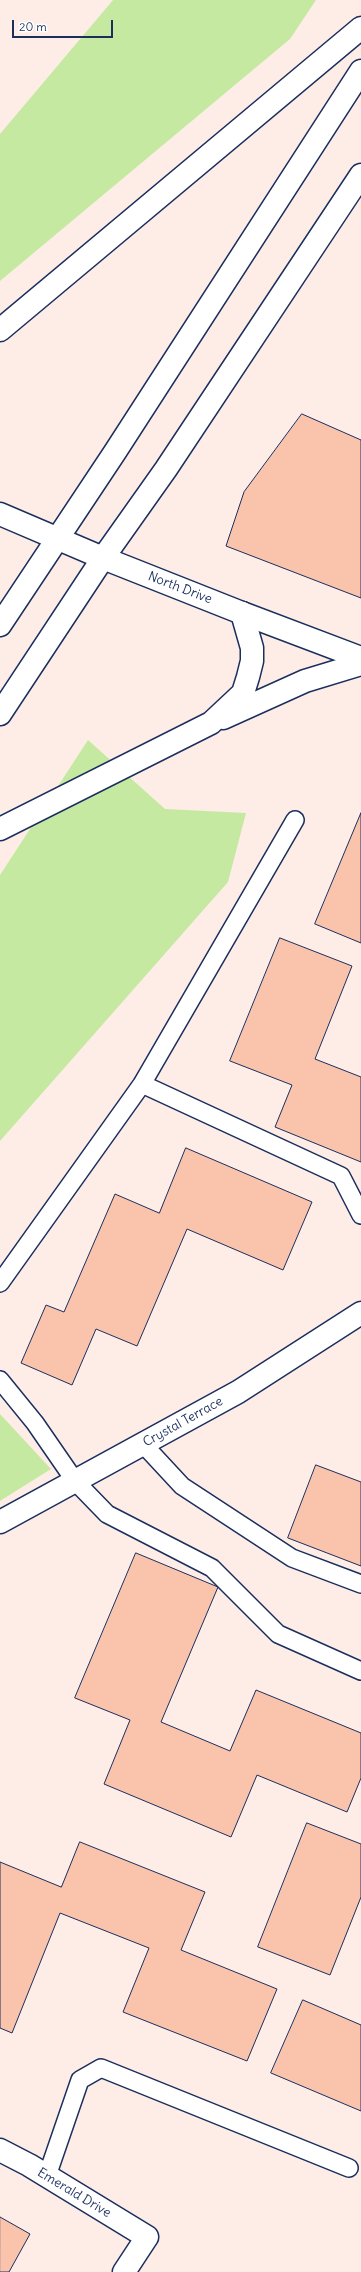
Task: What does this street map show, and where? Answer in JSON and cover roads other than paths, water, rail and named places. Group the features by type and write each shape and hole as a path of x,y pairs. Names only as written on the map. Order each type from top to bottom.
{"main road":[{"path":"0,330 361,28"},
{"path":"0,625 56,538 115,452 361,71"},
{"path":"0,714 103,558 166,469 361,175"},
{"name":"North Drive","path":"0,514 103,558 361,658"},
{"path":"211,723 243,693 248,677 252,661 252,648 242,612"},
{"path":"0,829 211,723 306,681 361,664"},
{"name":"Crystal Terrace","path":"0,1522 238,1392 361,1313"},
{"name":"Emerald Drive","path":"0,2150 47,2176 147,2237 124,2272"}],"lane":[{"path":"0,1282 142,1084 295,820"},
{"path":"142,1084 341,1176 361,1215"},
{"path":"0,1380 35,1423 75,1481 107,1514 212,1568 278,1634 361,1671"},
{"path":"143,1444 182,1486 292,1558 361,1584"},
{"path":"47,2176 80,2080 101,2068 349,2168"}]}
